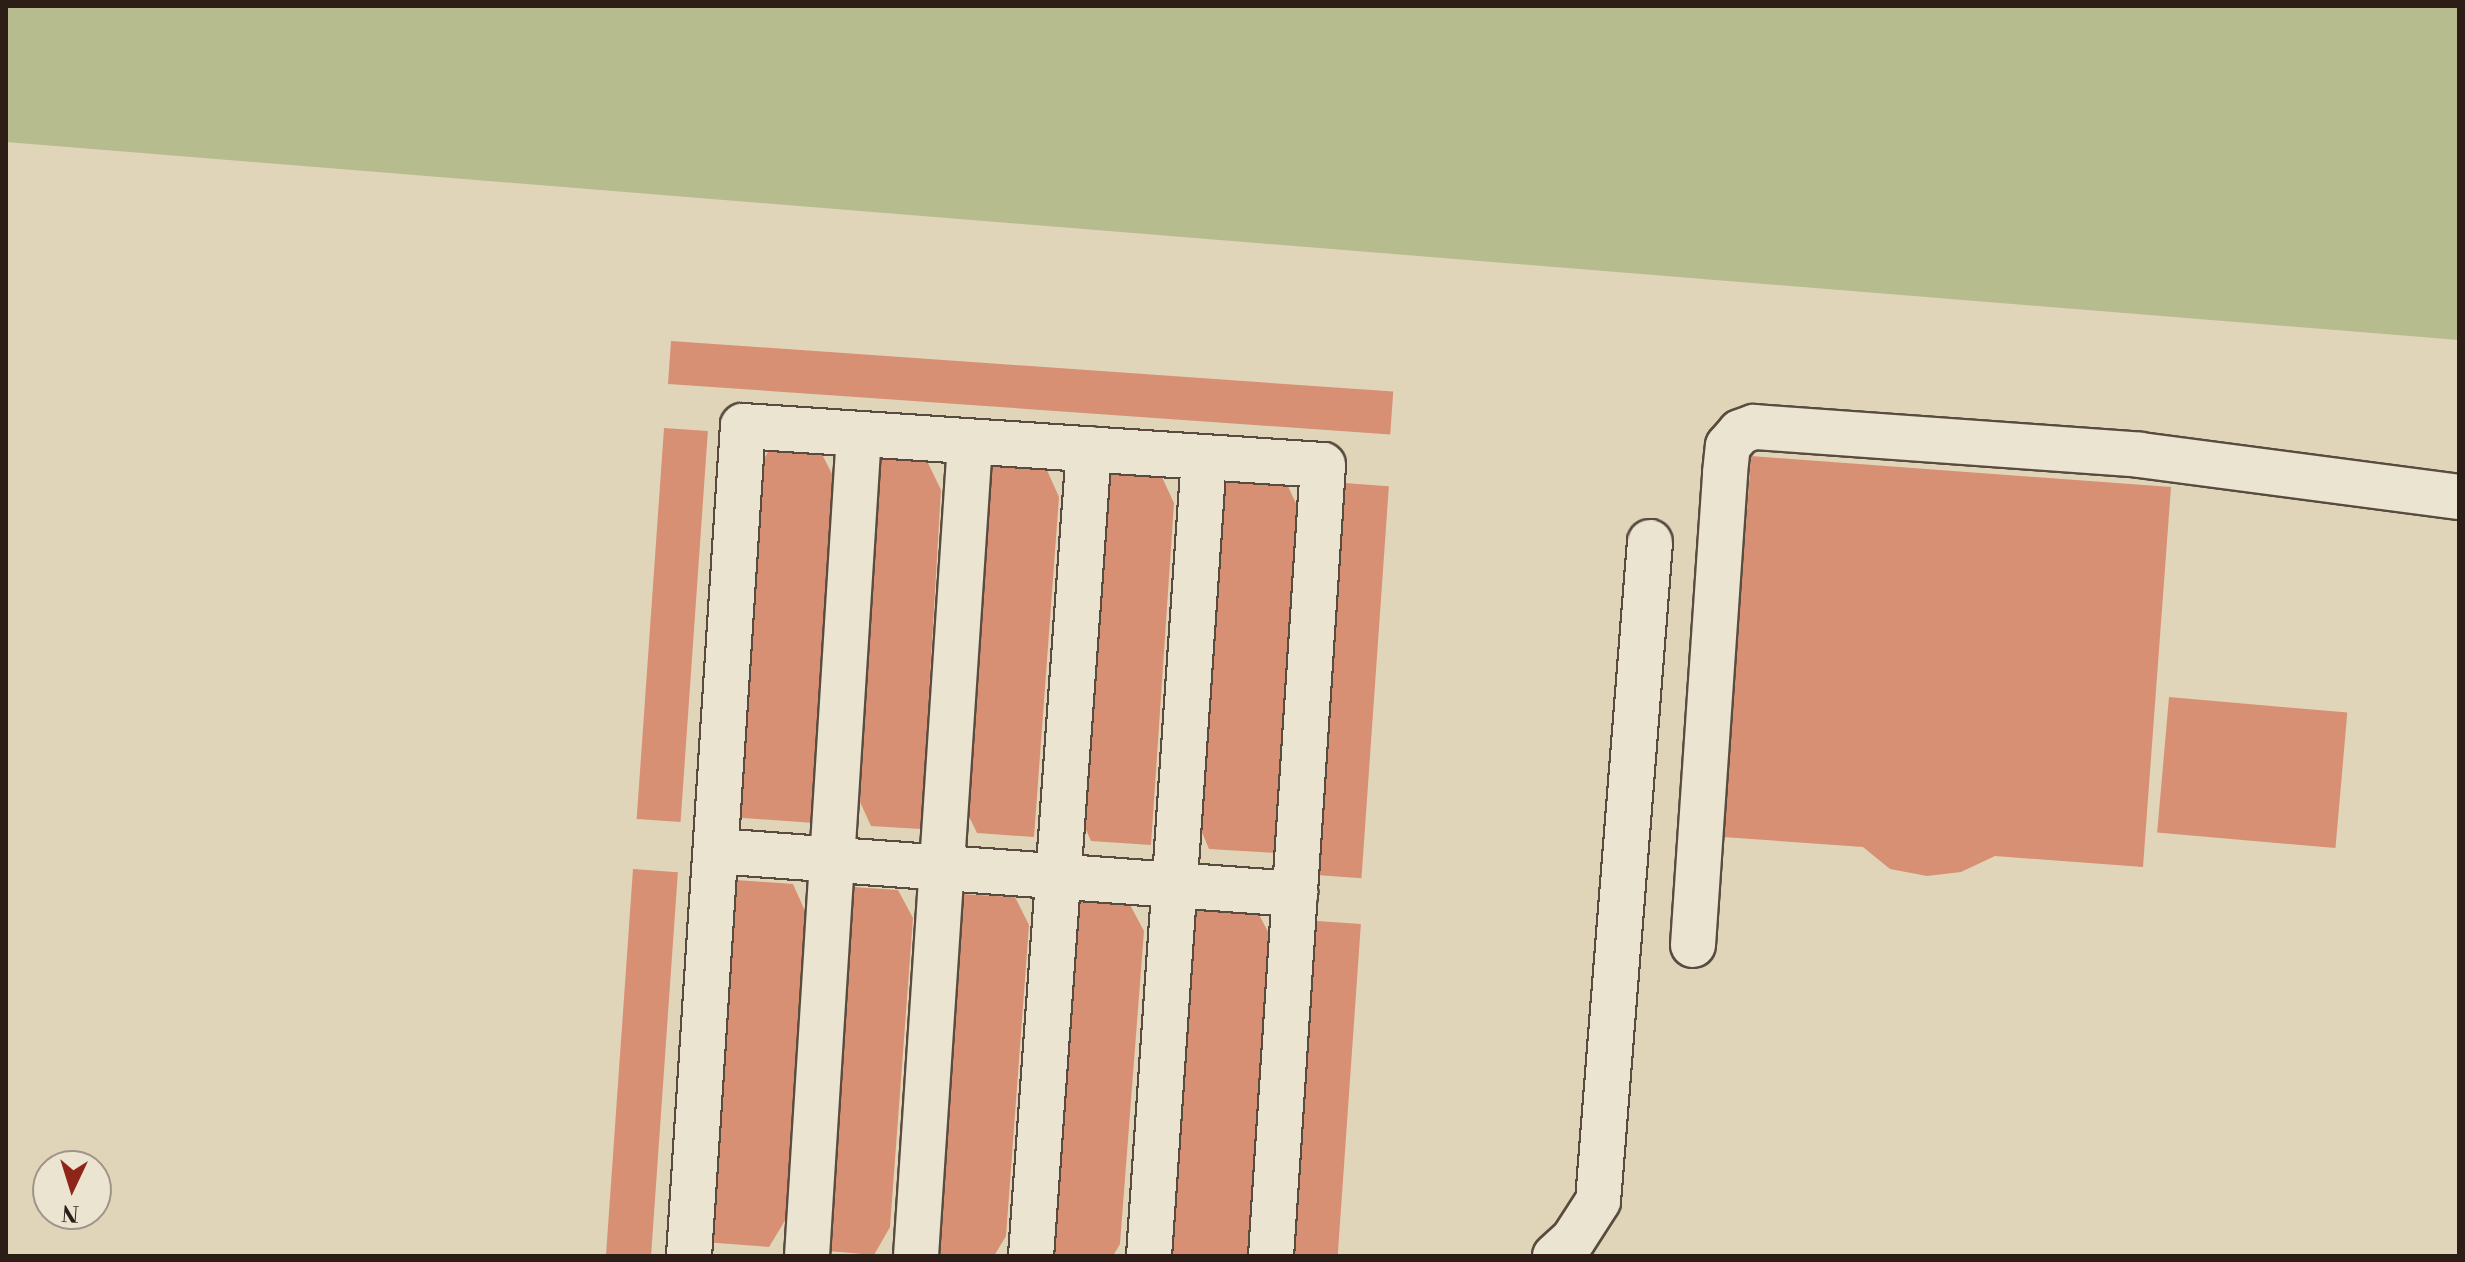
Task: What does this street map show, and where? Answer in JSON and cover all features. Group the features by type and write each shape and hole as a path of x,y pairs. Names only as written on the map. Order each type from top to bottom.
{"lane":[{"path":"689,1256 743,426 1323,465 1271,1256"},
{"path":"1693,945 1725,473 1728,446 1740,432 1754,427 2140,455 2459,497"},
{"path":"807,1256 859,435"},
{"path":"916,1256 970,442"},
{"path":"1031,1256 1089,449"},
{"path":"1149,1256 1204,457"},
{"path":"1555,1256 1573,1240 1598,1201 1650,542"},
{"path":"716,851 1295,894"}],"green space":[{"path":"6,6 2459,6 2459,340 6,142"}],"building":[{"path":"671,341 1393,392 1390,434 668,384"},
{"path":"664,428 708,431 681,822 637,819"},
{"path":"769,450 822,454 837,484 814,823 730,817 753,479"},
{"path":"1751,456 2171,487 2143,867 1995,856 1961,872 1927,876 1890,869 1863,847 1723,837"},
{"path":"881,457 927,461 941,490 921,829 871,826 860,802"},
{"path":"988,465 1046,468 1059,497 1034,837 977,833 965,808"},
{"path":"1106,472 1161,475 1174,503 1151,845 1091,841 1080,816"},
{"path":"1222,480 1287,484 1299,510 1277,853 1209,849 1198,823"},
{"path":"1344,483 1389,486 1361,878 1317,875"},
{"path":"2169,697 2347,713 2335,848 2157,832"},
{"path":"633,869 678,872 651,1256 606,1256"},
{"path":"736,880 793,884 805,911 786,1219 769,1247 703,1242 726,906"},
{"path":"853,887 898,890 913,918 890,1227 874,1255 828,1251"},
{"path":"960,894 1015,897 1029,925 1006,1236 994,1256 935,1256"},
{"path":"1075,900 1129,903 1144,931 1120,1244 1113,1256 1050,1256"},
{"path":"1192,907 1257,911 1272,939 1247,1256 1167,1256"},
{"path":"1317,921 1361,924 1338,1256 1294,1256"}]}
